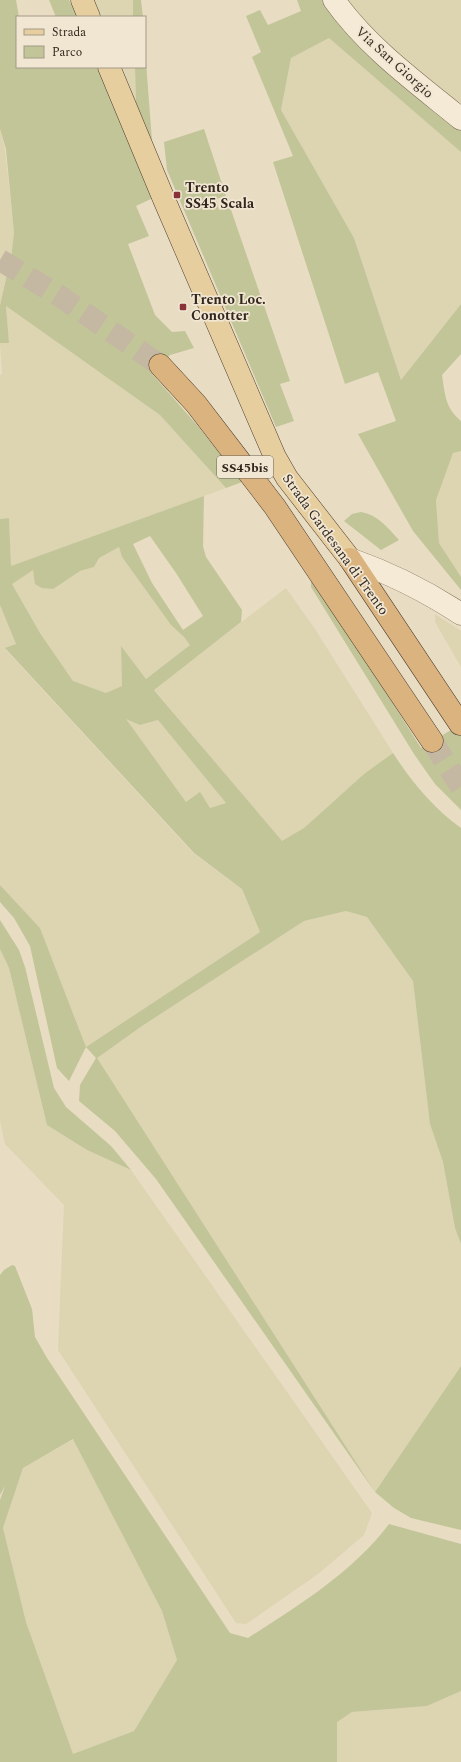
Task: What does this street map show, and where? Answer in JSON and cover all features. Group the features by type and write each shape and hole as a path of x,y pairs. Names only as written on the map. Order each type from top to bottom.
{"highway":[{"name":"Strada Gardesana di Trento","path":"160,365 196,404 275,507 432,741"},
{"name":"Strada Gardesana di Trento","path":"350,559 460,724"}],"main road":[{"path":"82,0 89,16"},
{"name":"Strada Gardesana di Trento","path":"109,68 162,197 275,457 287,478 350,559"}],"street":[{"name":"Via San Giorgio","path":"334,0 357,28 410,78 461,119"},
{"path":"350,559 379,569 415,586 461,614"}],"shaded area":[{"path":"94,0 133,0 133,16 101,16"},
{"path":"347,0 461,0 461,109 421,77 372,29"},
{"path":"329,38 461,152 461,304 401,380 354,238 281,110 291,58"},
{"path":"122,68 135,68 136,103"},
{"path":"0,129 5,149 14,233 11,258 0,305"},
{"path":"6,306 160,415 226,488 11,566 9,518 0,519 0,375 2,374 0,343 9,343"},
{"path":"461,451 461,577 439,543 436,499 453,453"},
{"path":"119,547 122,557 171,625 190,645 146,679 121,647 122,686 106,693 73,681 40,633 12,584 33,569 72,575 94,567 99,558"},
{"path":"286,588 315,629 393,753 364,774 304,828 282,842 154,689"},
{"path":"0,605 16,644 5,649 193,853 242,889 260,932 86,1047 40,928 0,885"},
{"path":"435,614 461,631 461,667 435,622"},
{"path":"125,718 140,725 158,720 226,803 210,808 186,802"},
{"path":"346,911 367,917 413,981 430,1124 443,1162 455,1228 461,1244 461,1366 375,1492 96,1058 142,1026 304,921"},
{"path":"0,949 9,968 47,1125 87,1150 131,1170 372,1513 364,1535 318,1574 246,1624 236,1623 58,1350 64,1205 5,1144 0,1121"},
{"path":"74,1439 162,1611 177,1660 134,1731 73,1754 26,1622 3,1528 23,1468"},
{"path":"461,1691 461,1762 337,1762 337,1721 352,1712 427,1706"}],"green space":[{"path":"0,0 16,0 19,16 16,16 16,68 98,68 153,198 136,206 149,236 128,244 155,315 172,332 185,331 194,348 170,355 152,374 197,425 242,482 226,488 160,415 6,306 9,343 0,343 0,305 11,258 14,233 6,149 0,129"},
{"path":"49,0 69,0 77,16 56,16"},
{"path":"133,0 141,0 143,16 133,16"},
{"path":"297,0 325,0 461,129 461,152 329,38 291,58 281,110 354,238 401,380 461,304 461,354 442,375 445,394 449,406 461,421 461,451 453,453 436,500 439,543 461,577 461,590 413,531 358,434 396,421 378,372 345,384 273,162 293,156 252,57 261,52 246,16 260,10 268,25 301,11"},
{"path":"146,62 152,141 136,103 135,68 146,68"},
{"path":"204,129 226,196 216,199 219,210 230,207 290,381 280,384 294,421 276,427 167,170 164,142"},
{"path":"204,496 203,546 206,557 242,610 241,622 154,690 282,841 304,828 364,774 393,753 423,794 441,812 461,828 461,1244 455,1228 443,1162 430,1124 413,981 367,917 346,911 304,921 142,1026 97,1058 375,1492 156,1179 115,1131 79,1101 80,1085 96,1058 86,1047 260,932 242,889 194,853 5,648 16,644 0,605 0,519 9,518 11,566","holes":["150,536 176,573 203,616 183,630 152,583 133,544","119,547 122,557 171,625 190,645 146,679 121,646 122,686 106,693 73,681 40,633 12,584 33,570 35,584 42,588 53,589 80,571 94,567 99,558","126,719 140,725 158,720 226,803 210,808 200,792 186,802"]},
{"path":"361,512 377,519 399,540 381,550 344,521 352,514"},
{"path":"311,581 364,658 421,748 461,724 461,810 435,784 414,754 311,587"},
{"path":"0,885 40,928 86,1047 69,1081 57,1068 30,946 14,918 0,902"},
{"path":"0,920 19,950 25,967 54,1088 66,1107 111,1146 131,1170 87,1150 47,1125 9,968 0,949"},
{"path":"12,1265 15,1266 32,1309 35,1337 47,1358 230,1633 248,1638 324,1587 359,1558 389,1524 461,1544 461,1691 427,1706 352,1712 337,1722 337,1762 0,1762 0,1500 5,1486 0,1495 0,1275 4,1270","holes":["73,1439 162,1611 177,1660 134,1731 73,1754 26,1622 3,1528 23,1468"]},
{"path":"461,1366 461,1530 411,1518 394,1508 375,1492"}],"tunnel":[{"path":"0,260 61,297 160,365"},
{"path":"432,741 461,787"}],"place":[{"name":"Trento SS45 Scala","path":"177,195"},
{"name":"Trento Loc. Conotter","path":"183,307"}]}
